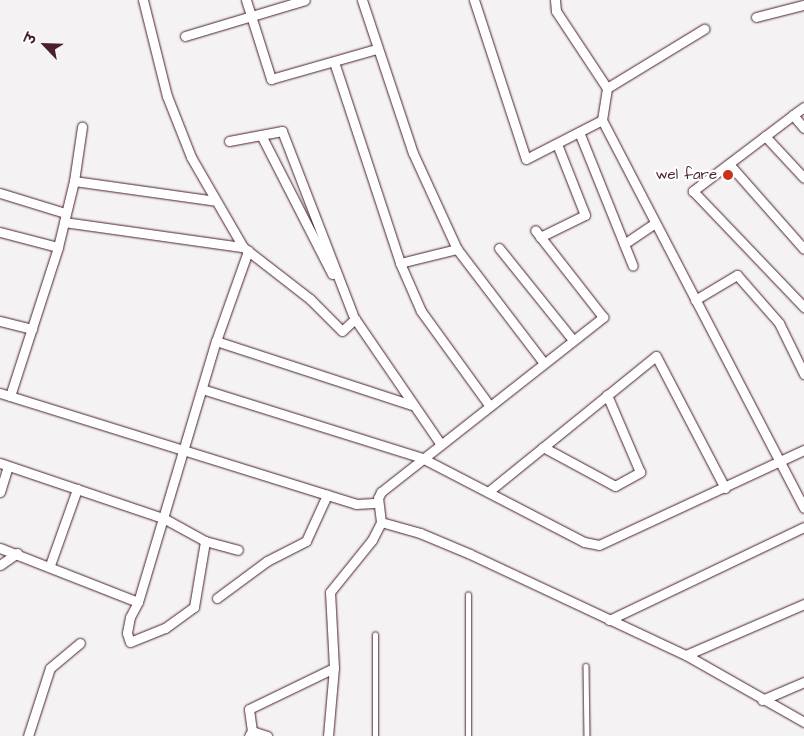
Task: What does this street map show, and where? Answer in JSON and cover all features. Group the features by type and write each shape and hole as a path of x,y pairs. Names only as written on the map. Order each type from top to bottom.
{"street":[{"path":"143,0 166,96 191,157 246,249 310,299 342,331 354,317"},
{"path":"246,0 271,78 376,49"},
{"path":"185,36 251,16 275,4 305,0"},
{"path":"362,0 376,49 413,153 457,249 544,362"},
{"path":"474,0 526,159 602,120"},
{"path":"555,0 556,12 607,88 602,120 804,508"},
{"path":"756,17 802,4"},
{"path":"607,88 704,29"},
{"path":"334,62 400,263 421,311 489,405"},
{"path":"804,107 693,191 804,307"},
{"path":"793,115 804,128"},
{"path":"10,396 58,246 74,181 82,127"},
{"path":"229,140 282,131 354,317"},
{"path":"579,132 632,266"},
{"path":"261,135 354,317 412,405 440,442"},
{"path":"765,136 804,178"},
{"path":"328,736 334,668 330,592 372,540 381,522 378,503 381,492 440,442 602,317 537,233 585,215 557,144"},
{"path":"729,164 804,249"},
{"path":"74,181 216,201"},
{"path":"0,194 65,218 246,249"},
{"path":"624,244 655,223"},
{"path":"0,232 58,246"},
{"path":"499,248 573,340"},
{"path":"204,541 194,607 165,628 130,642 127,633 130,617 138,602 165,520 216,341 246,249"},
{"path":"400,263 457,249"},
{"path":"696,300 736,275 780,323 804,371"},
{"path":"0,321 32,329"},
{"path":"216,341 412,405"},
{"path":"488,492 656,356 725,488"},
{"path":"202,388 422,458 584,542 599,545 804,450"},
{"path":"0,393 356,504 378,503"},
{"path":"543,447 615,486 640,472 607,396"},
{"path":"0,492 4,464 165,520 204,541 238,550"},
{"path":"50,566 77,489"},
{"path":"218,598 267,561 306,541 327,495"},
{"path":"381,522 420,533 686,655 762,700 804,722"},
{"path":"609,620 804,527"},
{"path":"0,548 17,553 138,602"},
{"path":"0,565 17,553"},
{"path":"686,655 804,604"},
{"path":"28,736 50,668 80,642"},
{"path":"267,736 251,733 247,713 249,709 334,668"},
{"path":"762,700 804,682"}],"lane":[{"path":"468,595 468,736"},
{"path":"375,635 375,736"},
{"path":"586,666 587,736"}],"place":[{"name":"wel fare","path":"728,175"}]}
